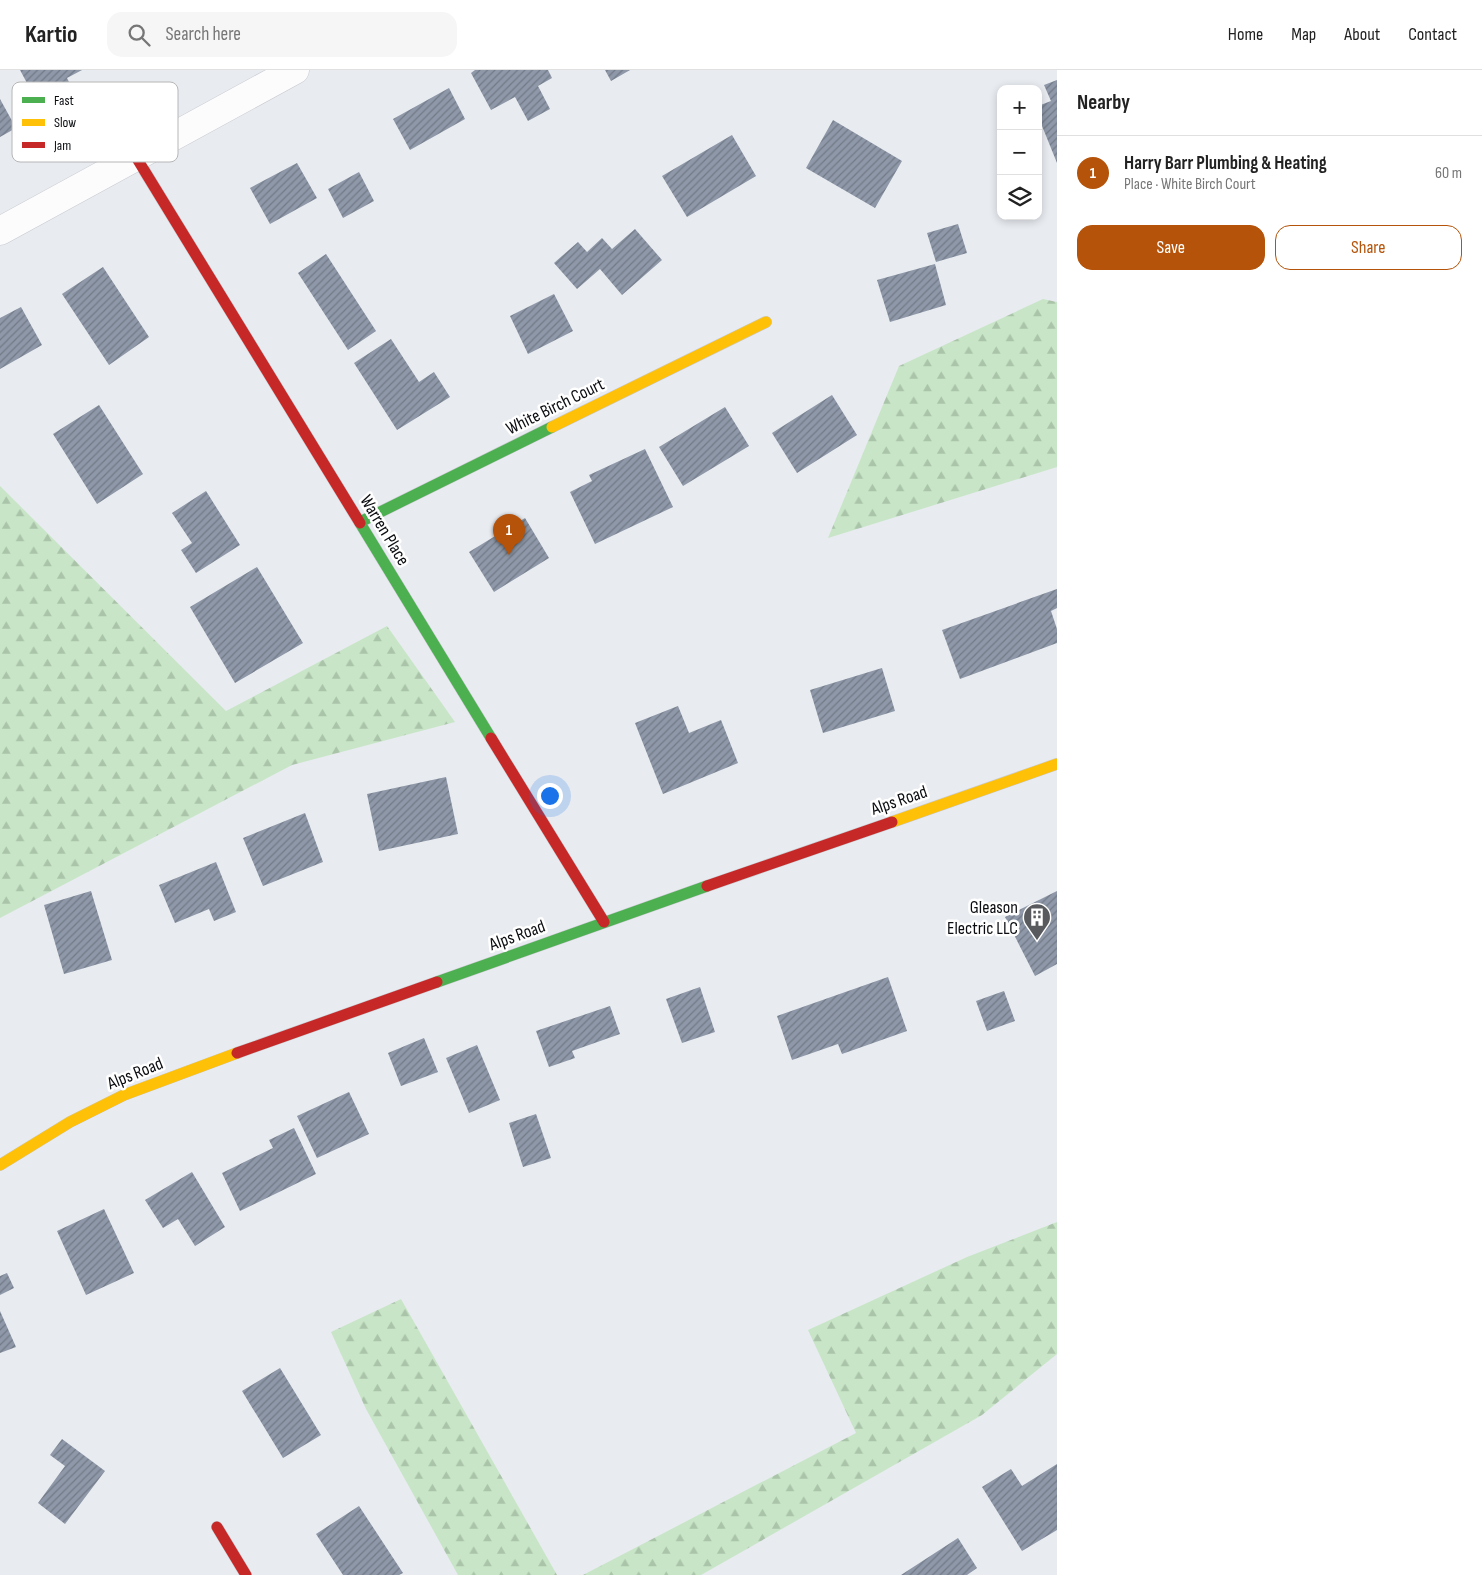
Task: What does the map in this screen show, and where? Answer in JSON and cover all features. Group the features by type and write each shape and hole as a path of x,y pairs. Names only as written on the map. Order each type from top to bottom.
{"street":[{"path":"178,134 295,70"},
{"path":"0,231 127,162"},
{"name":"Warren Place","path":"139,162 604,922"},
{"name":"White Birch Court","path":"360,522 766,322"},
{"name":"Alps Road","path":"0,1165 70,1122 124,1095 192,1069 604,922 1057,764"},
{"path":"218,1527 246,1575"}],"green space":[{"path":"1043,299 1057,302 1057,467 828,538 899,366"},
{"path":"0,486 226,711 387,626 455,722 292,765 0,918"},
{"path":"1057,1222 1057,1354 982,1415 701,1575 583,1575 856,1433 808,1330 967,1257"},
{"path":"401,1299 557,1575 458,1575 366,1409 331,1332"}],"building":[{"path":"20,70 82,70 67,78 69,82 26,82"},
{"path":"475,70 548,70 552,78 538,86 550,109 528,121 515,97 491,110 471,73"},
{"path":"605,70 630,70 611,81"},
{"path":"1057,80 1057,163 1042,126 1042,104 1051,101 1044,85"},
{"path":"449,88 465,119 410,150 393,119"},
{"path":"0,99 12,121 12,130 0,137"},
{"path":"833,120 902,161 875,208 806,168"},
{"path":"732,135 756,176 687,217 662,176"},
{"path":"297,163 317,198 270,224 250,188"},
{"path":"359,172 374,201 343,218 328,189"},
{"path":"958,224 967,253 936,262 927,233"},
{"path":"635,229 662,260 622,295 600,269 577,289 554,263 578,242 587,252 602,238 612,249"},
{"path":"326,254 376,331 348,350 298,273"},
{"path":"935,264 946,305 890,322 877,280"},
{"path":"103,267 149,337 109,365 62,294"},
{"path":"554,294 573,331 528,354 510,316"},
{"path":"21,307 42,345 0,369 0,318"},
{"path":"391,339 419,382 434,372 450,397 397,430 354,363"},
{"path":"832,395 857,435 797,473 772,433"},
{"path":"99,405 143,474 97,504 53,434"},
{"path":"725,407 749,446 683,486 659,447"},
{"path":"645,449 673,507 595,544 570,492 592,481 589,475"},
{"path":"206,491 240,545 196,573 181,550 192,543 172,513"},
{"path":"525,518 549,558 494,592 469,552"},
{"path":"257,567 303,643 235,683 190,607"},
{"path":"1057,589 1057,608 1051,611 1057,629 1057,643 960,679 942,630"},
{"path":"882,668 895,711 823,733 810,690"},
{"path":"678,706 689,733 721,720 738,763 663,794 635,723"},
{"path":"446,777 458,834 379,851 367,794"},
{"path":"305,813 323,862 263,886 243,838"},
{"path":"216,862 236,912 214,921 209,909 175,923 159,885"},
{"path":"91,891 112,960 64,974 44,905"},
{"name":"Gleason Electric LLC","path":"1057,891 1057,964 1035,976 1005,917"},
{"path":"888,977 907,1031 842,1054 838,1044 792,1060 777,1016"},
{"path":"700,987 715,1032 682,1043 666,999"},
{"path":"1004,991 1015,1021 987,1031 976,1001"},
{"path":"610,1006 620,1034 572,1051 575,1058 549,1067 536,1031"},
{"path":"424,1038 438,1072 401,1086 388,1053"},
{"path":"477,1045 500,1100 469,1113 446,1058"},
{"path":"349,1092 369,1134 317,1158 297,1116"},
{"path":"536,1114 551,1158 523,1167 509,1123"},
{"path":"294,1128 316,1174 240,1211 222,1173 273,1148 269,1140"},
{"path":"192,1172 225,1227 195,1246 178,1219 163,1228 145,1200"},
{"path":"104,1209 134,1273 86,1295 57,1231"},
{"path":"7,1273 14,1288 0,1295 0,1276"},
{"path":"0,1311 16,1347 0,1353"},
{"path":"280,1368 321,1435 283,1458 242,1391"},
{"path":"62,1439 105,1471 65,1524 38,1503 65,1466 50,1455"},
{"path":"1057,1464 1057,1530 1022,1551 982,1487 1011,1469 1022,1486"},
{"path":"359,1506 403,1573 399,1575 343,1575 316,1534"},
{"path":"958,1538 977,1568 967,1575 901,1575"}],"traffic: fast":[{"path":"360,522 552,427"},
{"path":"360,523 491,738"},
{"path":"437,982 707,886"}],"traffic: slow":[{"path":"552,427 766,322"},
{"path":"892,822 1057,764"},
{"path":"0,1165 70,1122 124,1095 237,1053"}],"traffic: jam":[{"path":"139,162 360,523"},
{"path":"491,738 604,922"},
{"path":"707,886 892,822"},
{"path":"237,1053 437,982"},
{"path":"217,1527 246,1575"}],"place":[{"name":"Harry Barr Plumbing & Heating","path":"509,555"},
{"name":"Gleason Electric LLC","path":"1037,941"}]}
